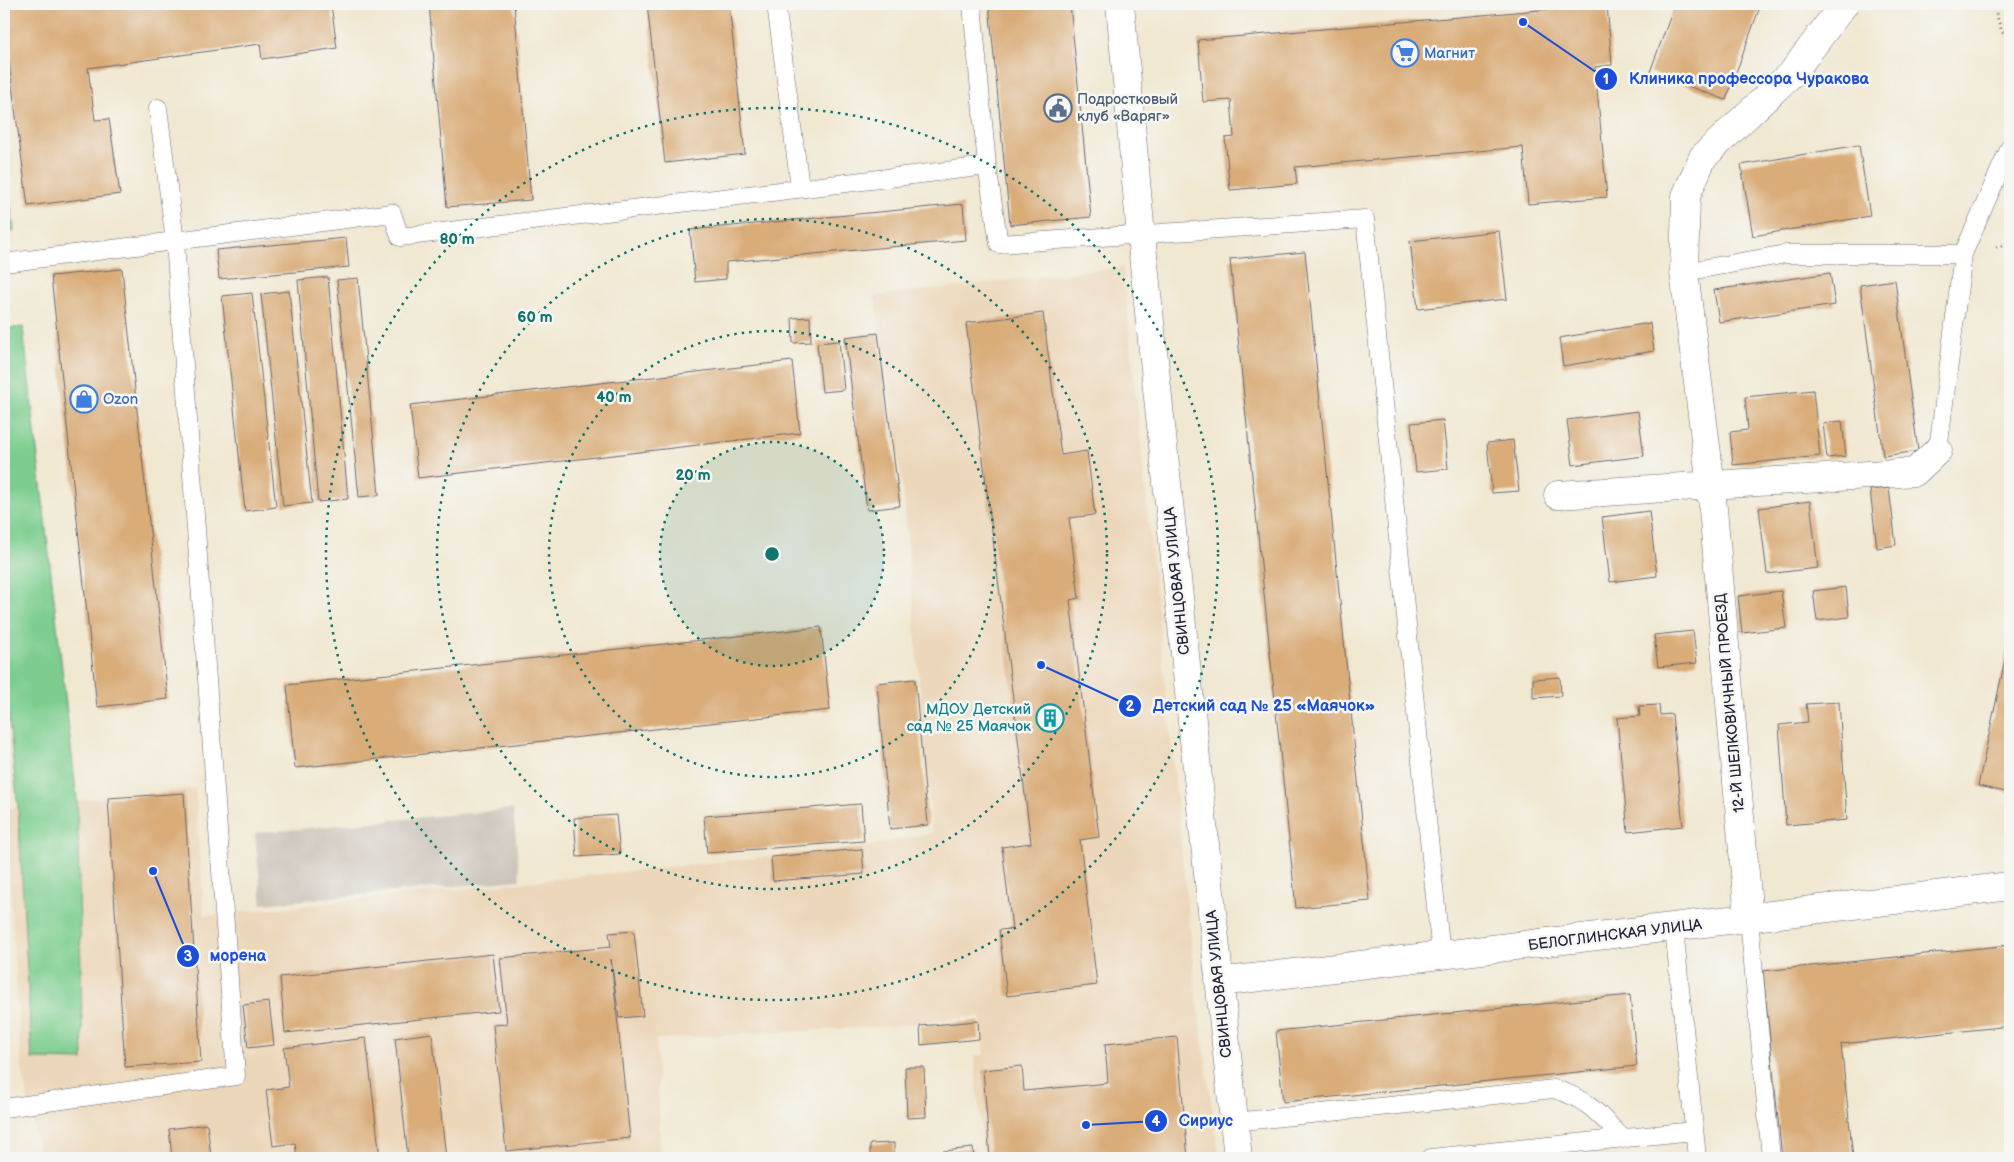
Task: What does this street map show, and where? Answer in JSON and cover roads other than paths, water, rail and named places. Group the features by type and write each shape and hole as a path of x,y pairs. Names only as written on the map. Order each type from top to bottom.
{"street":[{"name":"СВИНЦОВАЯ УЛИЦА","path":"1120,4 1141,236 1238,1158"},
{"name":"12-Й ШЕЛКОВИЧНЫЙ ПРОЕЗД","path":"1749,919 1711,486 1684,272 1686,196 1703,157 1793,72 1844,4"},
{"path":"1558,496 1915,472 1938,450"},
{"name":"БЕЛОГЛИНСКАЯ УЛИЦА","path":"1219,982 2010,886"}],"lane":[{"path":"776,4 800,187"},
{"path":"972,4 987,166 999,244 1141,236 1366,219 1442,955"},
{"path":"4,1108 236,1076 175,242 158,108"},
{"path":"1938,450 1963,254 2010,147"},
{"path":"4,263 392,213 400,237 800,187 987,166"},
{"path":"1684,272 1786,254 1963,254"},
{"path":"1749,919 1771,1158"},
{"path":"1674,928 1697,1158"},
{"path":"1234,1122 1554,1089 1571,1094 1588,1104 1623,1139"},
{"path":"1431,1158 1694,1131"}],"place":[{"name":"Клиника профессора Чуракова","path":"1523,22"},
{"name":"Магнит","path":"1405,53"},
{"name":"Подростковый клуб «Варяг»","path":"1058,108"},
{"name":"Ozon","path":"84,399"},
{"name":"Детский сад № 25 «Маячок»","path":"1041,665"},
{"name":"МДОУ Детский сад № 25 Маячок","path":"1050,718"},
{"name":"морена","path":"153,871"},
{"name":"Сириус","path":"1086,1125"}]}
